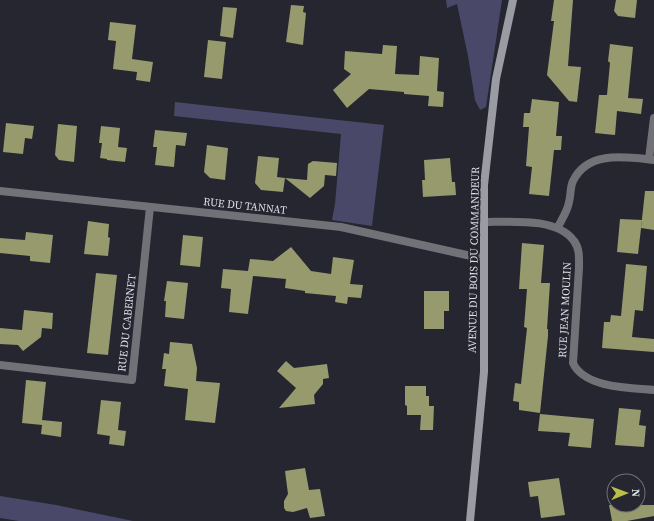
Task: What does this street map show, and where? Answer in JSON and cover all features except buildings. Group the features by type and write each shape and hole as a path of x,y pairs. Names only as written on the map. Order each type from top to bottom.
{"main road":[{"name":"AVENUE DU BOIS DU COMMANDEUR","path":"470,521 484,372 484,185 496,79 512,0"}],"street":[{"path":"558,227 569,204 573,181 583,167 594,160 628,157 652,160 654,118"},
{"name":"RUE DU TANNAT","path":"0,191 341,227 471,256 484,257"},
{"name":"RUE DU CABERNET","path":"0,365 132,380 150,207"},
{"name":"RUE JEAN MOULIN","path":"484,222 542,223 558,227 574,241 579,253 580,268 573,363 576,369 589,380 625,388 654,390"}],"shaded area":[{"path":"446,0 502,0 486,107 480,110 475,100 468,56 457,4 447,8"},
{"path":"175,102 384,125 372,226 332,220 335,204 341,134 174,116"},
{"path":"0,496 56,505 133,521 19,521 0,518"}]}
